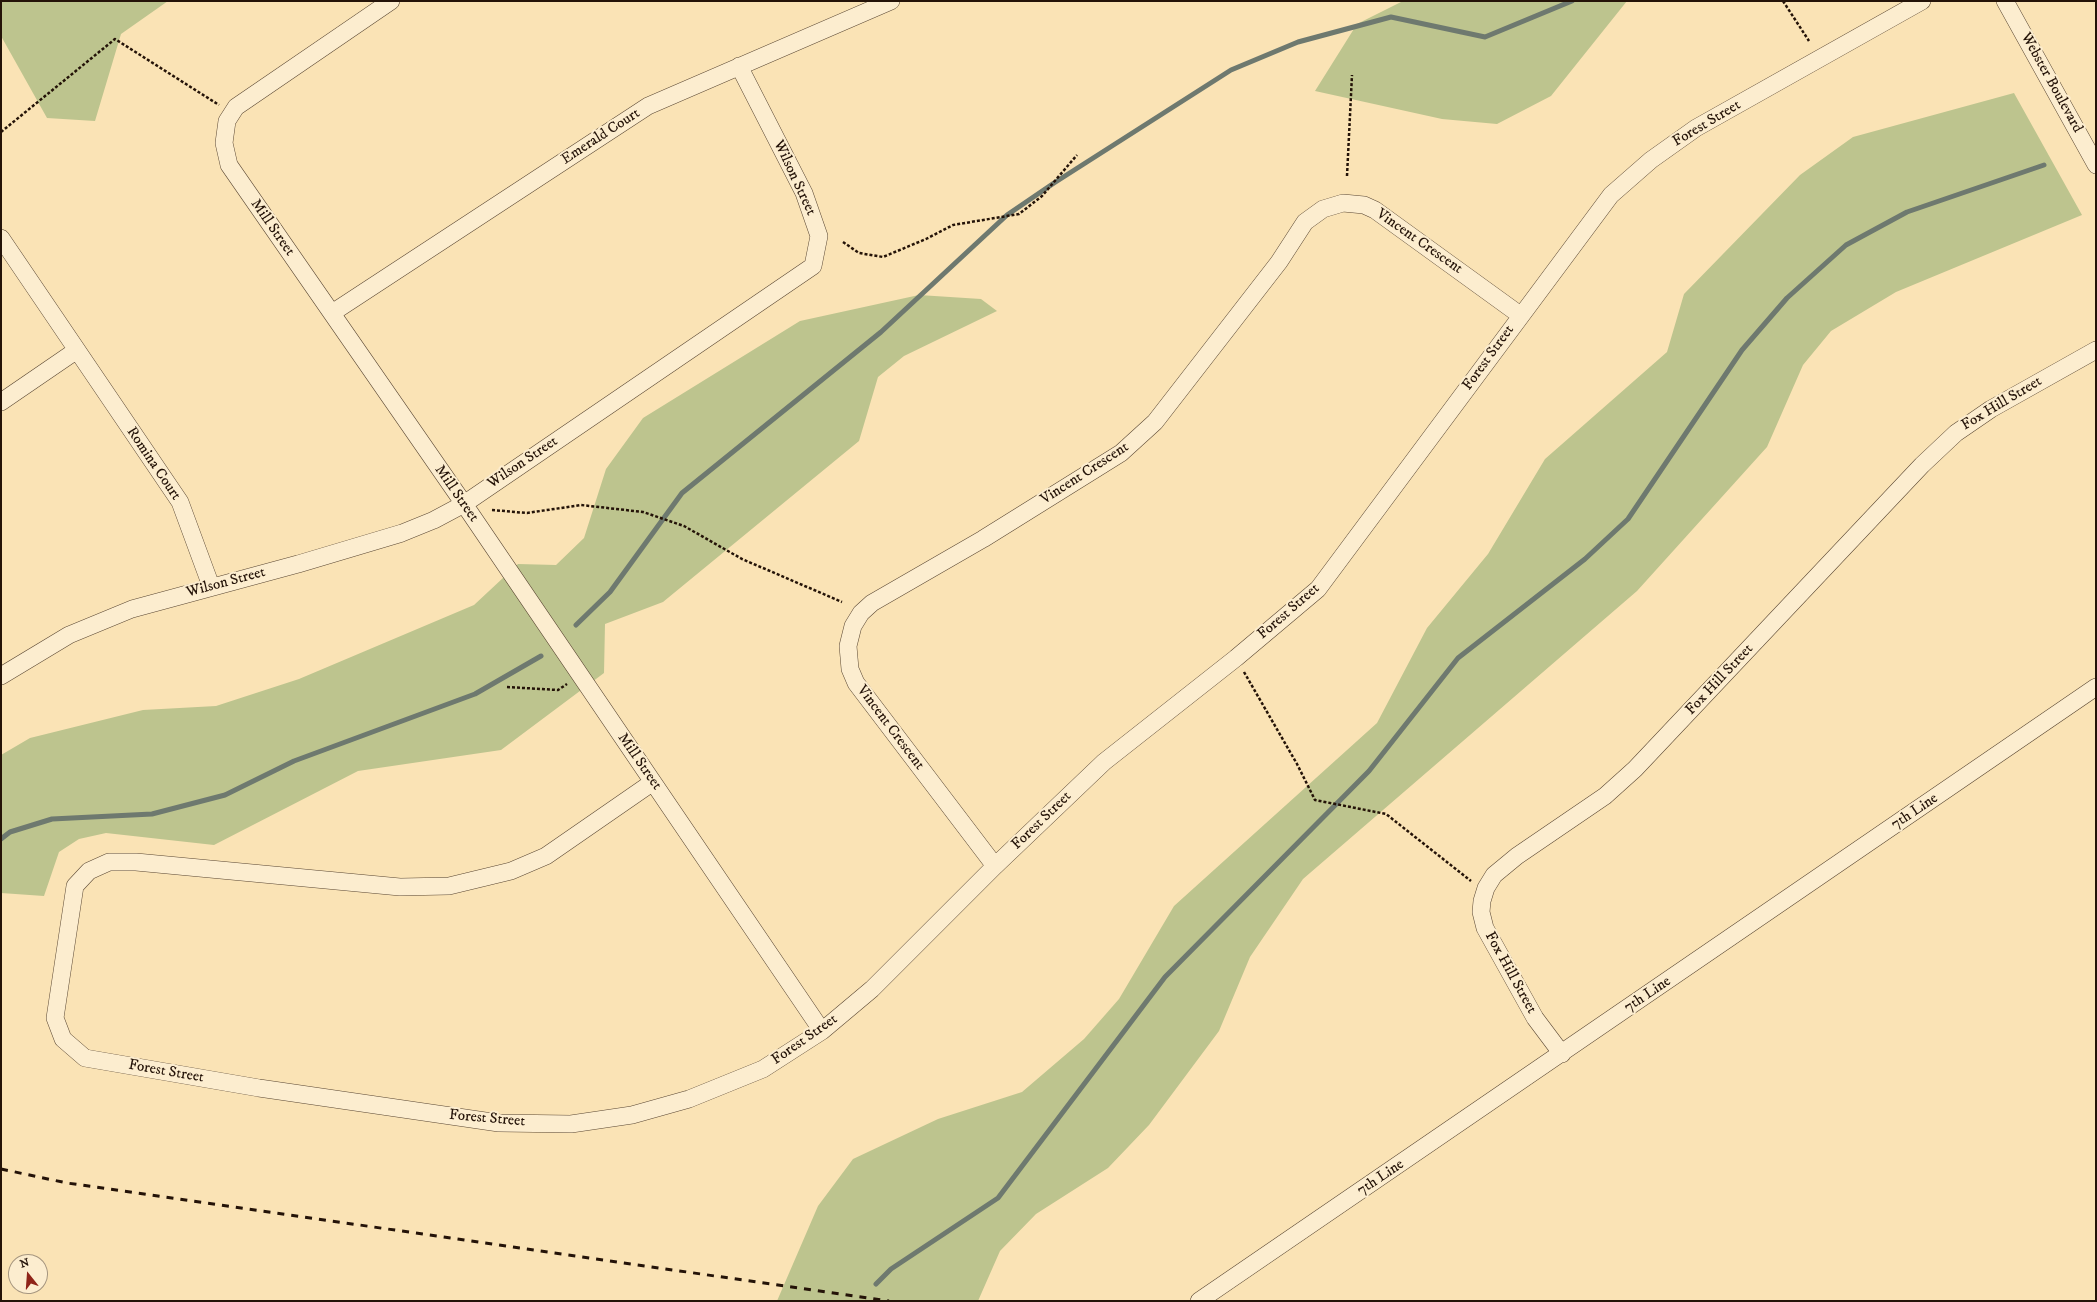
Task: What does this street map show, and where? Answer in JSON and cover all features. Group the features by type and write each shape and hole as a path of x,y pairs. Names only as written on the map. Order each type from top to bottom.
{"street":[{"name":"Mill Street","path":"390,1 236,106 227,121 224,143 229,165 464,504 579,677 653,782 822,1031"},
{"name":"Emerald Court","path":"332,313 648,106 892,1"},
{"name":"Forest Street","path":"653,782 546,856 511,871 479,880 449,886 400,887 144,862 109,862 89,871 75,886 55,1018 63,1039 85,1058 259,1088 499,1123 571,1124 632,1115 689,1099 763,1069 822,1031 872,989 995,866 1104,762 1236,658 1318,589 1520,315 1611,195 1651,160 1696,128 1922,1"},
{"name":"Webster Boulevard","path":"2005,1 2096,165"},
{"name":"Wilson Street","path":"1,676 68,635 106,618 211,586 298,564 402,533 434,520 464,504 813,266 820,236 804,193 739,66"},
{"name":"Vincent Crescent","path":"995,866 856,683 850,668 848,646 853,626 864,610 872,603 982,539 1121,454 1155,422 1279,262 1305,222 1323,209 1339,204 1354,203 1375,210 1520,315"},
{"name":"Romina Court","path":"1,238 180,502 211,586"},
{"path":"1,402 77,350"},
{"name":"Fox Hill Street","path":"1562,1054 1535,1018 1485,928 1481,912 1482,902 1486,888 1494,875 1517,856 1605,796 1635,769 1922,465 1956,433 1991,409 2096,350"},
{"name":"7th Line","path":"1199,1301 1562,1054 2096,687"}],"path":[{"path":"1782,1 1809,42"},
{"path":"1,132 115,39 221,106"},
{"path":"1347,176 1352,75"},
{"path":"843,242 859,253 883,257 926,239 953,225 1019,214 1042,196 1077,155"},
{"path":"492,510 527,513 582,505 643,512 684,526 742,559 842,602"},
{"path":"1236,658 1297,764 1315,800 1386,814 1471,881"},
{"path":"507,687 558,690 579,677"}],"green space":[{"path":"1,1 168,1 121,34 95,121 47,118 1,36"},
{"path":"1403,1 1627,1 1551,96 1497,124 1442,119 1315,91 1357,24"},
{"path":"2014,93 2082,215 1896,292 1831,331 1803,365 1767,447 1637,591 1303,879 1250,957 1219,1031 1149,1125 1108,1168 1036,1214 1000,1251 978,1301 777,1301 818,1206 853,1159 938,1119 1022,1092 1084,1039 1119,999 1174,906 1377,723 1427,628 1488,554 1545,459 1667,352 1684,294 1800,175 1853,137"},
{"path":"919,295 981,299 997,311 904,356 878,377 859,441 663,602 605,624 604,673 501,750 358,771 214,845 106,833 79,839 59,852 44,896 1,893 1,755 30,738 143,710 216,706 299,679 474,605 518,564 556,565 584,538 606,469 643,418 800,321"}],"waterway":[{"path":"576,625 610,592 682,493 881,332 1007,215 1054,183 1231,70 1298,42 1391,17 1485,37 1572,1"},
{"path":"876,1284 891,1269 998,1198 1165,977 1369,771 1458,658 1585,559 1628,519 1742,350 1787,298 1846,245 1907,212 2044,165"},
{"path":"1,839 10,832 52,819 152,814 225,795 294,761 475,694 541,656"}],"railway":[{"path":"1,1169 67,1183 889,1301"}]}
